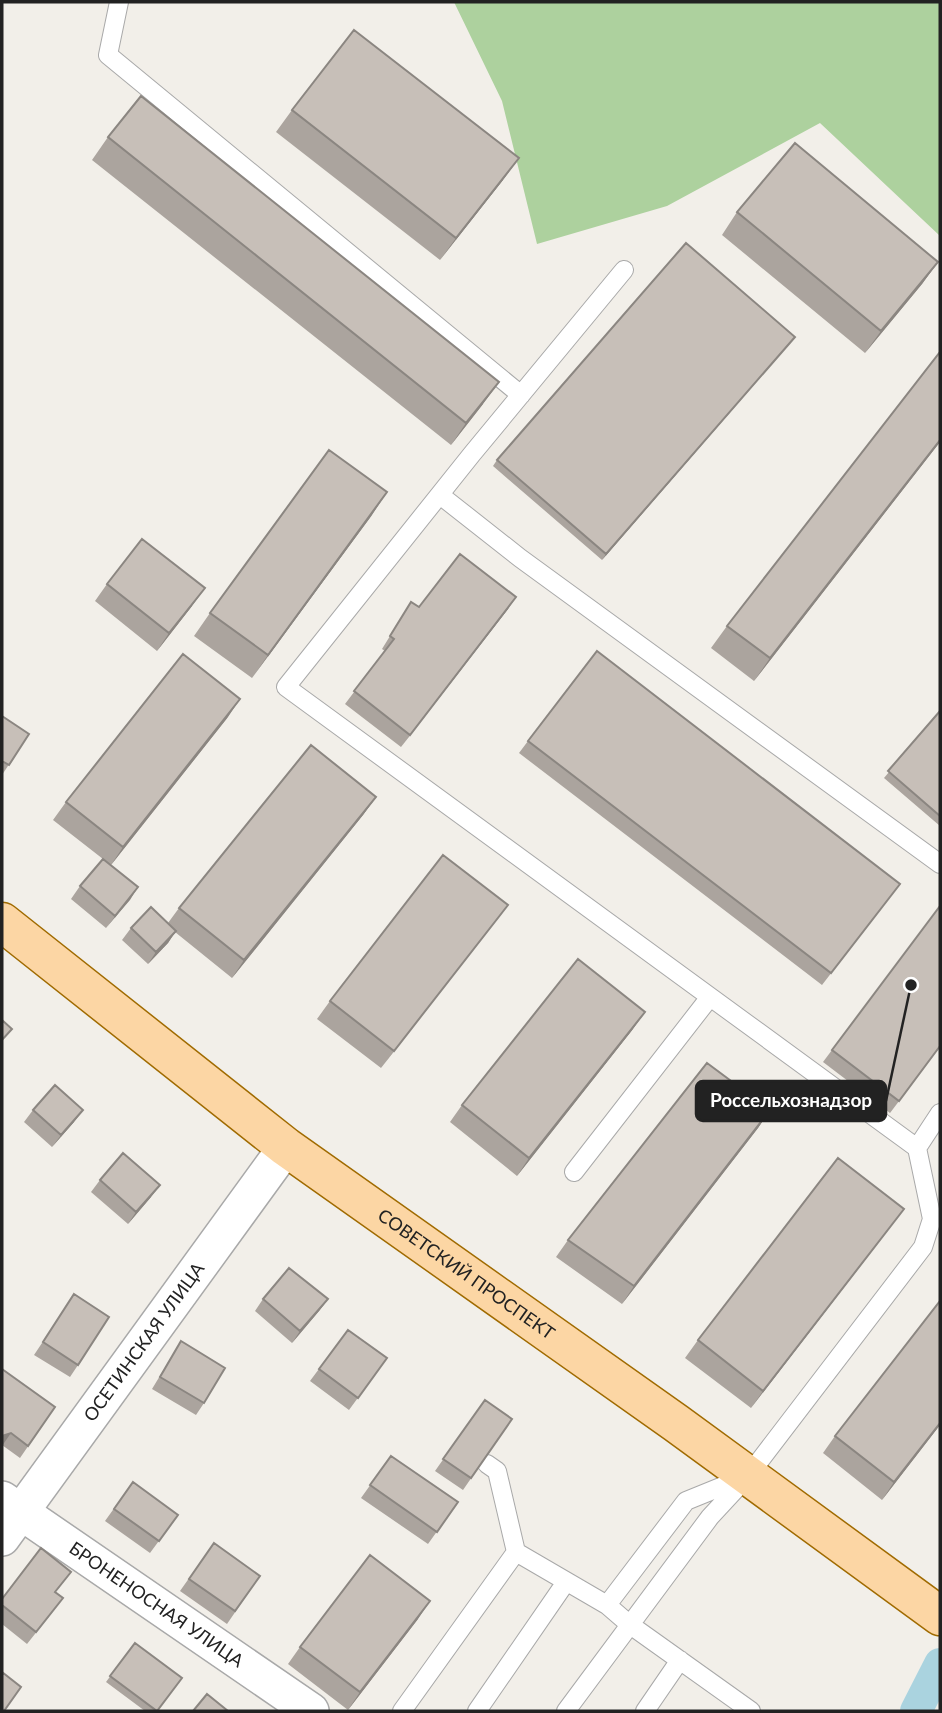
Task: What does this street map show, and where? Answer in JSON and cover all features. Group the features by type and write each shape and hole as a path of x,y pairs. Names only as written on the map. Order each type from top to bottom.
{"main road":[{"name":"СОВЕТСКИЙ ПРОСПЕКТ","path":"2,922 286,1147 940,1616"}],"street":[{"name":"ОСЕТИНСКАЯ УЛИЦА","path":"8,1516 286,1147"},
{"name":"БРОНЕНОСНАЯ УЛИЦА","path":"8,1516 311,1711"}],"lane":[{"path":"119,2 108,55 521,394"},
{"path":"566,1711 710,1517 748,1476 923,1247 932,1219 917,1148 286,687 624,270"},
{"path":"440,495 520,558 940,864"},
{"path":"574,1172 710,997"},
{"path":"917,1148 940,1113"},
{"path":"488,1464 497,1471 516,1552 607,1605 680,1660 732,1706 751,1711"},
{"path":"607,1605 686,1500 748,1476"},
{"path":"402,1711 516,1552"},
{"path":"477,1711 566,1582"},
{"path":"645,1711 680,1660"}],"green space":[{"path":"454,2 940,2 940,236 820,123 667,206 537,244 502,101"}],"building":[{"path":"354,30 519,158 456,238 292,110"},
{"path":"141,96 499,382 466,423 108,137"},
{"path":"795,143 938,262 881,331 737,212"},
{"path":"686,243 795,337 606,554 497,460"},
{"path":"940,352 940,440 770,658 727,626"},
{"path":"329,450 387,492 268,655 210,613"},
{"path":"142,539 205,588 169,633 107,584"},
{"path":"460,554 516,597 410,735 354,691 394,639 390,636 411,602 419,607"},
{"path":"597,651 900,884 831,973 528,741"},
{"path":"183,654 240,699 123,847 66,802"},
{"path":"940,711 940,816 888,771"},
{"path":"2,716 29,734 9,765 2,761"},
{"path":"311,745 376,797 244,960 179,908"},
{"path":"443,855 508,905 394,1051 330,1001"},
{"path":"103,859 138,887 115,916 80,886"},
{"path":"940,906 940,1046 899,1101 832,1050"},
{"path":"151,907 176,931 156,952 131,928"},
{"path":"578,959 645,1012 529,1158 462,1105"},
{"path":"2,1020 12,1029 2,1040"},
{"path":"707,1063 770,1110 634,1286 568,1240"},
{"path":"55,1085 83,1110 61,1135 33,1110"},
{"path":"123,1153 160,1185 136,1212 100,1180"},
{"path":"838,1158 904,1209 763,1391 698,1340"},
{"path":"289,1268 328,1299 300,1331 263,1299"},
{"path":"74,1294 109,1317 78,1365 43,1342"},
{"path":"940,1301 940,1423 894,1482 835,1436"},
{"path":"348,1330 387,1358 358,1398 319,1369"},
{"path":"181,1341 225,1368 204,1403 160,1377"},
{"path":"2,1369 55,1407 28,1446 11,1433 2,1436"},
{"path":"485,1400 512,1419 471,1478 443,1459"},
{"path":"391,1456 458,1502 437,1532 370,1485"},
{"path":"133,1482 178,1515 159,1541 114,1509"},
{"path":"214,1543 260,1576 235,1611 189,1579"},
{"path":"41,1548 71,1572 55,1592 63,1598 36,1632 2,1605 2,1599"},
{"path":"370,1555 430,1601 360,1692 300,1647"},
{"path":"135,1643 182,1678 157,1711 110,1676"},
{"path":"2,1672 21,1687 4,1711 2,1711"},
{"path":"207,1694 228,1711 193,1711"}],"waterway":[{"path":"916,1711 940,1664"}],"place":[{"name":"Россельхознадзор","path":"911,985"}]}
